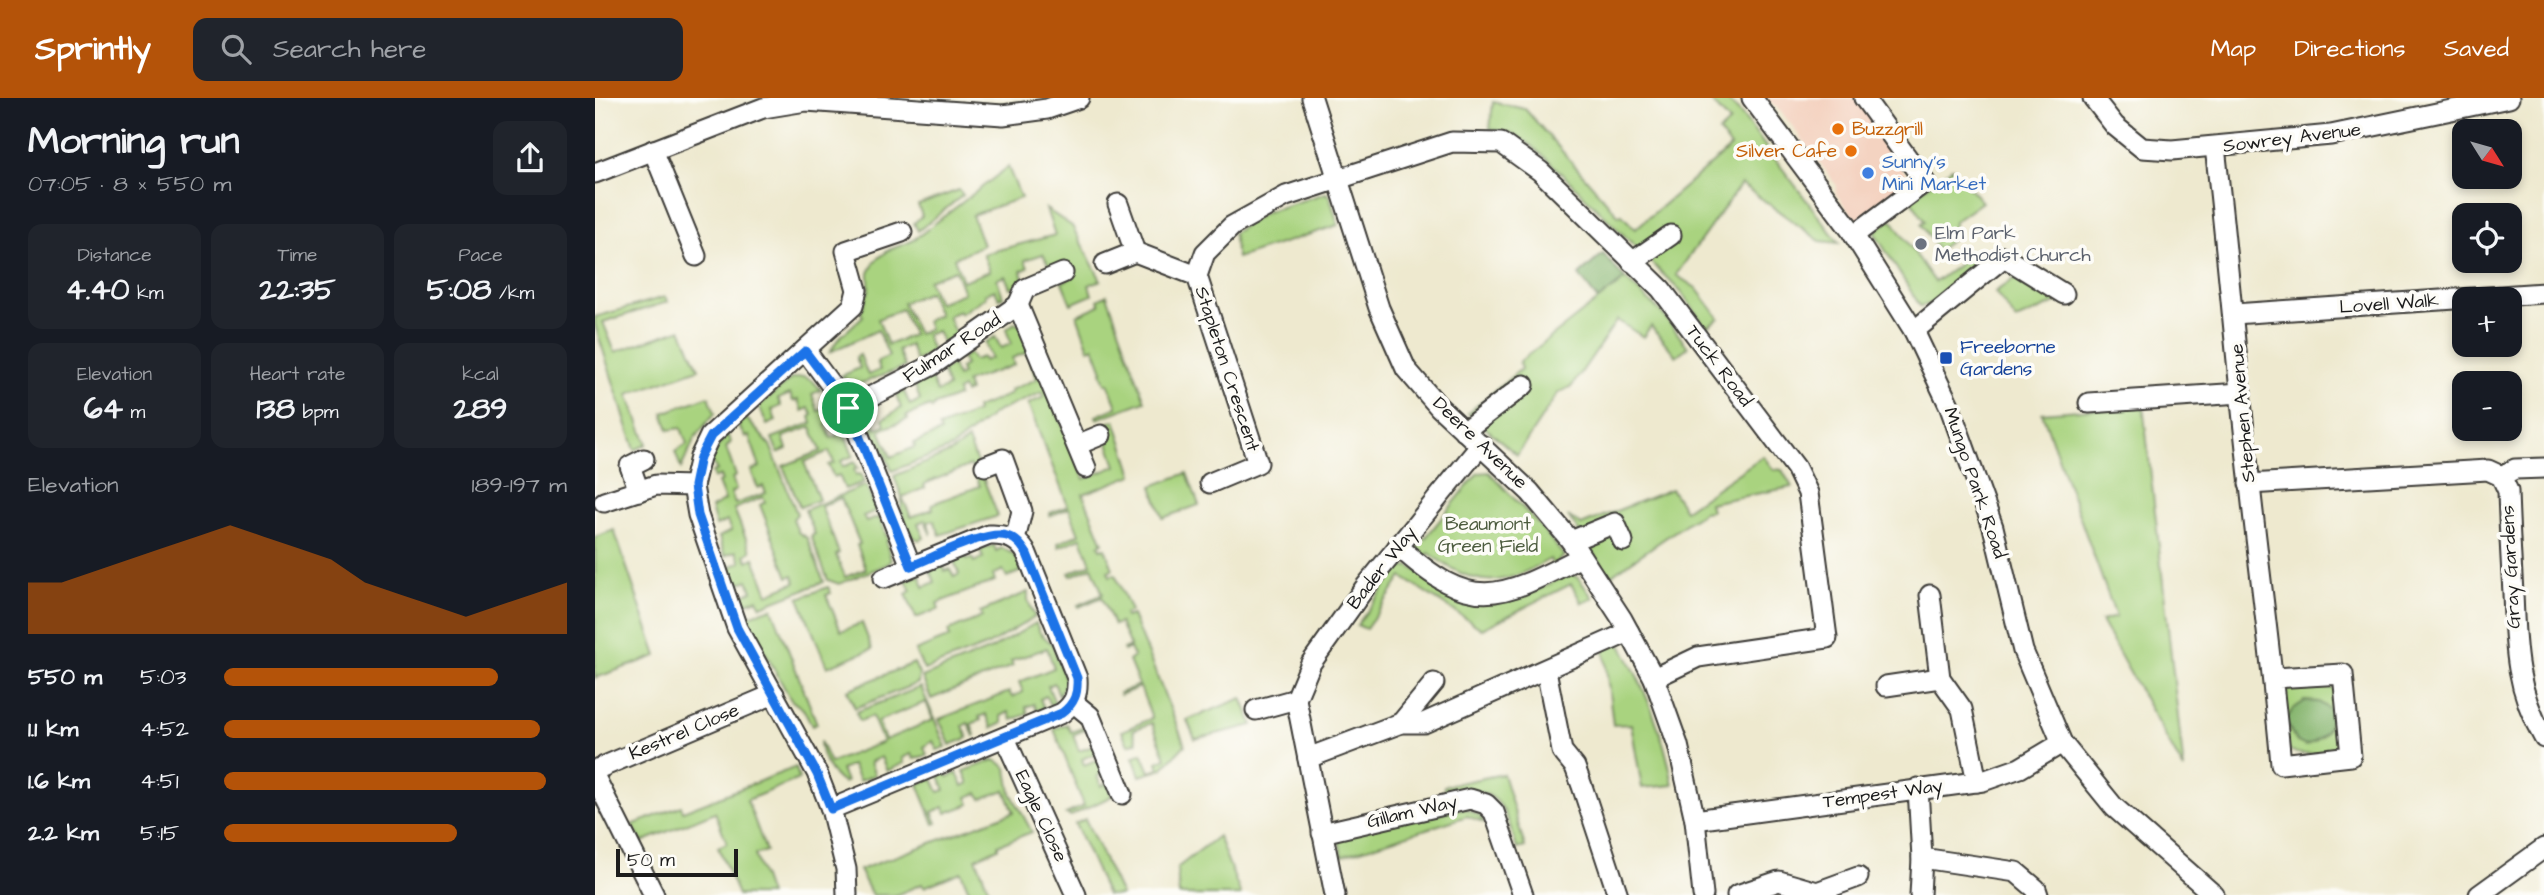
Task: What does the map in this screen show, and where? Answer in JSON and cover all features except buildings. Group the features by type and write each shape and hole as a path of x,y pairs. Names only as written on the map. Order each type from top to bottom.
{"street":[{"path":"595,173 763,108 806,99 985,106 1003,115 1028,113 1079,98"},
{"name":"Deere Avenue","path":"1312,98 1379,308 1406,369 1464,431 1530,492 1576,549 1629,632 1654,678 1678,745 1695,820 1703,895"},
{"name":"Mungo Park Road","path":"1752,98 1854,235 1914,331 1949,405 1985,504 2023,651 2062,743 2114,807 2214,895"},
{"path":"1854,235 1925,182 1864,98"},
{"name":"Sowrey Avenue","path":"2093,98 2115,126 2143,148 2172,150 2331,135 2474,102 2509,98"},
{"name":"Tuck Road","path":"1337,179 1452,142 1501,143 1540,171 1661,289 1796,468 1808,493 1827,638 1698,657 1654,678"},
{"name":"Stephen Avenue","path":"2215,147 2234,314 2249,484 2274,678 2281,764 2351,756 2343,674 2274,678"},
{"path":"653,150 696,256"},
{"name":"Stapleton Crescent","path":"1210,483 1258,463 1197,276 1205,253 1232,226 1286,196 1337,179"},
{"path":"1118,204 1135,252"},
{"path":"847,895 846,869 831,809 817,774 737,628 698,515 694,486 700,457 711,436 848,311 856,299 857,290 846,251 902,232"},
{"path":"1632,262 1671,234"},
{"path":"1105,264 1135,252 1197,276"},
{"path":"1914,331 2004,257 2064,294"},
{"name":"Fulmar Road","path":"848,408 931,366 1018,305 1025,289 1063,273"},
{"name":"Lovell Walk","path":"2234,314 2544,293"},
{"path":"1018,305 1086,468"},
{"path":"805,351 848,408 911,566"},
{"path":"1464,431 1524,385"},
{"path":"2089,403 2241,393"},
{"path":"1077,445 1101,435"},
{"name":"Bader Way","path":"1296,699 1311,663 1366,586 1481,445"},
{"path":"639,491 630,466 644,459"},
{"path":"985,467 1003,459 1022,511 1015,540"},
{"path":"2249,484 2487,470 2501,476 2515,469 2544,468"},
{"name":"Gray Gardens","path":"2501,476 2508,491 2516,660 2533,719 2544,738"},
{"path":"604,502 656,485 694,486"},
{"path":"1398,546 1425,571 1476,593 1505,592 1536,581 1576,549 1615,523 1623,541"},
{"path":"831,809 1062,713 1078,692 1077,678 1027,554 1015,540 1007,536 989,535 884,578"},
{"path":"1930,596 1940,678 1962,709 1977,782"},
{"path":"1308,758 1401,723 1425,723 1629,632"},
{"path":"1546,670 1562,751 1574,767 1582,786 1618,895"},
{"path":"1886,686 1940,678"},
{"path":"1401,723 1434,683"},
{"name":"Kestrel Close","path":"595,770 774,694"},
{"path":"1256,710 1296,699 1335,895"},
{"path":"1073,702 1090,716 1122,793"},
{"name":"Eagle Close","path":"1005,738 1076,895"},
{"name":"Tempest Way","path":"1695,820 1977,782 2020,768 2062,743"},
{"path":"595,777 654,895"},
{"path":"1918,788 1922,858 1920,895"},
{"name":"Gillam Way","path":"1322,833 1470,799 1486,804 1495,812 1523,895"},
{"path":"2479,895 2544,848"},
{"path":"1922,858 2016,872 2036,889 2038,895"},
{"path":"1737,895 1779,881 1817,893 1858,877"}],"shaded area":[{"path":"1762,98 1856,98 1901,159 1898,162 1913,184 1859,225 1836,194 1837,186 1777,106"}],"green space":[{"path":"1708,98 1725,98 1740,113 1839,243 1820,241 1741,184 1676,275 1696,288 1719,318 1706,327 1681,292 1551,163 1528,143 1511,133 1490,129 1493,102 1525,109 1619,216 1621,214 1635,229 1731,147 1719,132 1730,122"},
{"path":"1008,167 1021,198 972,215 983,245 954,258 963,281 990,271 983,254 1055,235 1046,209 1072,226 1101,280 1089,285 1092,295 1071,304 1062,282 1073,277 1067,264 1052,271 1043,254 1025,260 1028,268 1021,271 1024,283 1010,288 1005,276 997,279 1003,297 999,298 995,290 985,294 986,297 960,314 959,311 948,316 956,336 943,344 937,331 926,335 932,351 916,361 910,345 898,350 905,367 854,384 841,376 860,368 856,357 860,355 868,375 880,370 877,362 889,356 878,330 830,352 838,339 863,316 861,313 869,290 869,273 875,261 889,250 912,241","holes":["955,270 964,293 938,303 928,280","929,292 939,315 926,321 929,329 918,334 903,303","902,309 913,335 888,345 878,319"]},
{"path":"1952,168 1982,202 1954,222 1953,232 1956,237 1938,250 1921,224 1925,221 1910,199"},
{"path":"959,190 963,195 918,231 914,223 922,216 918,205"},
{"path":"1326,193 1330,197 1338,225 1237,258 1233,233 1266,212"},
{"path":"1891,219 1935,282 1971,256 1977,264 1931,304 1920,306 1874,232"},
{"path":"1603,254 1625,279 1598,300 1579,275"},
{"path":"2019,275 2063,300 2016,320 1995,292"},
{"path":"1625,279 1660,311 1688,347 1676,356 1651,326 1643,337 1617,320 1572,386 1558,393 1517,455 1468,413 1521,369 1519,362"},
{"path":"1107,295 1145,401 1097,419 1096,416 1117,407 1108,383 1105,384 1094,347 1089,349 1077,315 1100,305 1098,300"},
{"path":"665,297 668,302 603,322 615,352 681,329 699,369 628,394 647,444 635,450 595,325 595,317"},
{"path":"1015,323 1023,327 1084,479 1116,466 1102,425 1115,420 1133,475 1083,494 1103,543 1099,545 1101,549 1105,548 1113,569 1108,571 1110,576 1115,574 1131,611 1124,614 1125,617 1132,615 1185,745 1162,769 1140,776 1133,757 1142,753 1150,772 1159,769 1157,762 1166,758 1152,723 1133,730 1137,742 1128,745 1122,731 1152,718 1140,687 1120,695 1119,693 1139,685 1129,661 1134,657 1130,648 1124,651 1123,649 1130,646 1120,623 1114,625 1102,597 1079,607 1078,605 1103,594 1092,567 1071,576 1069,573 1091,564 1081,538 1059,547 1058,543 1079,534 1069,508 1050,516 1050,513 1068,506 1028,404 1044,397 1043,392 996,412 951,448 892,471 882,447 867,424 869,412 876,428 885,425 883,419 901,408 896,395 904,391 910,405 920,400 915,386 931,378 937,392 948,387 942,371 952,365 957,377 962,375 960,368 965,365 962,358 969,353 974,360 982,357 984,361 991,358 985,343 995,337 1001,348 1011,344 1006,329","holes":["1027,352 1037,379 1010,390 1011,394 976,408 977,412 939,427 941,432 914,443 915,447 891,457 880,430 908,419 906,416 930,406 932,409 935,405 958,396 957,391 962,388 965,393 969,391 966,382 1014,365 1012,358"]},
{"path":"804,377 813,381 821,390 812,394 818,411 827,408 830,416 836,414 839,420 826,425 831,438 844,433 853,456 841,461 843,467 854,462 858,468 854,469 856,475 860,474 864,482 845,489 839,475 834,477 828,465 834,463 829,451 804,462 819,500 800,507 783,466 821,451 811,427 783,437 787,449 778,453 772,438 812,423 810,417 813,415 809,408 802,411 798,400 793,401 790,394 778,399 781,406 772,410 776,421 767,425 759,406 791,379"},
{"path":"709,396 715,413 696,436 681,468 675,452 687,444 681,428 669,430 663,413"},
{"path":"2143,405 2184,770 2101,621 2116,617 2042,413"},
{"path":"746,418 770,445 797,514 793,519 798,532 807,538 824,582 761,606 757,599 742,605 739,597 752,591 748,580 735,585 729,567 741,562 736,551 725,556 719,537 731,531 727,521 716,526 711,508 725,500 718,483 722,481 720,476 714,478 712,472 717,470 711,461 727,435 731,442 726,448 736,476 732,478 736,490 731,493 735,504 766,493 763,486 758,488 751,471 760,467 749,436 745,437 738,425","holes":["763,497 765,502 760,505 788,577 793,575 796,582 768,594 754,558 748,561 745,555 751,551 734,509"]},
{"path":"968,440 998,516 940,535 934,520 928,522 931,535 925,520 918,523 924,538 919,540 912,536 901,510 902,497 894,476 951,452","holes":["971,465 980,486 932,504 933,509 911,517 902,497 925,488 924,484"]},
{"path":"1763,456 1773,469 1782,470 1792,487 1709,503 1711,511 1703,512 1610,576 1568,516 1581,525 1671,489 1685,510"},
{"name":"Beaumont Green Field","path":"1489,472 1564,556 1553,565 1550,559 1516,575 1488,580 1461,573 1429,553 1425,558 1419,553 1418,547 1478,473"},
{"path":"1187,473 1199,505 1163,518 1152,486"},
{"path":"866,485 876,511 863,516 866,522 879,517 888,540 886,542 891,560 886,565 839,584 828,580 811,536 815,534 805,510","holes":["841,498 860,544 857,545 866,569 845,577 821,506"]},
{"path":"614,530 657,656 595,678 595,537"},
{"path":"994,545 996,551 1002,548 1015,555 1022,571 1007,577 1003,570 993,575 995,581 937,603 939,609 916,618 906,594 911,591 906,580 920,575 924,587 935,582 930,570 943,565 945,571 950,569 954,577 959,574 954,561 966,556 967,560 972,558 974,562 983,558 980,550"},
{"path":"1409,566 1459,597 1480,603 1493,604 1520,597 1570,573 1579,579 1593,598 1582,603 1571,584 1482,629 1402,577 1366,629 1357,625 1398,569"},
{"path":"828,587 831,593 826,595 841,631 862,623 872,649 827,667 799,598"},
{"path":"1028,592 1028,600 1035,617 988,645 924,670 915,651 950,637 948,631 982,617 980,612"},
{"path":"772,608 817,724 812,726 803,709 791,700 746,617"},
{"path":"1036,623 1040,633 1052,644 1066,681 1059,695 1054,683 1048,686 1055,703 1050,705 1046,696 1040,699 1044,708 1037,711 1034,704 1026,707 1028,714 1012,720 1009,712 1001,716 1003,723 992,728 986,714 979,717 981,720 971,724 974,736 968,723 963,726 968,738 950,745 939,719 1009,692 1012,697 1023,692 1019,682 1054,668 1047,648 1011,661 1013,666 931,699 922,677 991,649"},
{"path":"1615,634 1651,707 1664,745 1673,785 1642,788 1631,724 1613,725 1603,642"},
{"path":"914,663 919,674 918,683 855,708 847,690"},
{"path":"2325,683 2338,692 2341,741 2336,746 2316,754 2300,754 2288,749 2280,701 2289,687"},
{"path":"921,687 946,747 937,750 933,741 924,747 927,755 914,759 911,754 902,758 904,763 887,771 881,757 870,762 875,775 859,781 852,765 841,770 846,782 843,783 827,764 820,741 830,763 883,742 872,716 860,721 856,712","holes":["926,702 933,720 885,740 878,721"]},
{"path":"1242,698 1253,725 1195,739 1187,720"},
{"path":"2305,701 2319,702 2330,710 2328,728 2318,739 2306,746 2297,742 2285,721 2293,709"},
{"path":"1067,724 1071,732 1085,727 1086,729 1073,735 1079,751 1093,746 1096,753 1082,759 1084,765 1098,759 1103,773 1097,776 1101,786 1107,783 1112,796 1071,816 1066,814 1084,806 1054,729"},
{"path":"994,760 1007,769 1011,793 1032,832 998,845 998,848 976,858 991,895 971,895 961,872 896,895 872,895 859,870 1014,812 1005,790 981,799 978,793 967,797 970,804 946,813 944,807 932,812 937,823 934,824 918,784 933,779 939,792 945,790 939,776 946,773 948,777 957,773 963,786 969,783 964,771"},
{"path":"796,767 799,779 747,800 766,851 755,855 769,895 738,895 718,847 727,843 715,812 642,842 632,825 681,806 683,811"},
{"path":"1503,774 1525,847 1517,849 1508,819 1496,800 1477,792 1445,793 1444,786"},
{"path":"1464,808 1479,815 1486,823 1467,816 1342,856 1339,840 1347,832"},
{"path":"1085,819 1121,895 1107,895 1075,824"},
{"path":"1218,836 1241,895 1179,895 1177,868"}],"place":[{"name":"Buzzgrill","path":"1838,129"},
{"name":"Silver Cafe","path":"1851,151"},
{"name":"Sunny's Mini Market","path":"1868,173"},
{"name":"Elm Park Methodist Church","path":"1921,244"},
{"name":"Freeborne Gardens","path":"1946,358"}],"route":[{"path":"805,351 848,408 911,566 989,535 1007,536 1022,545 1077,678 1078,692 1062,713 831,809 817,774 737,628 698,515 694,486 700,457 711,436 805,351"}]}
